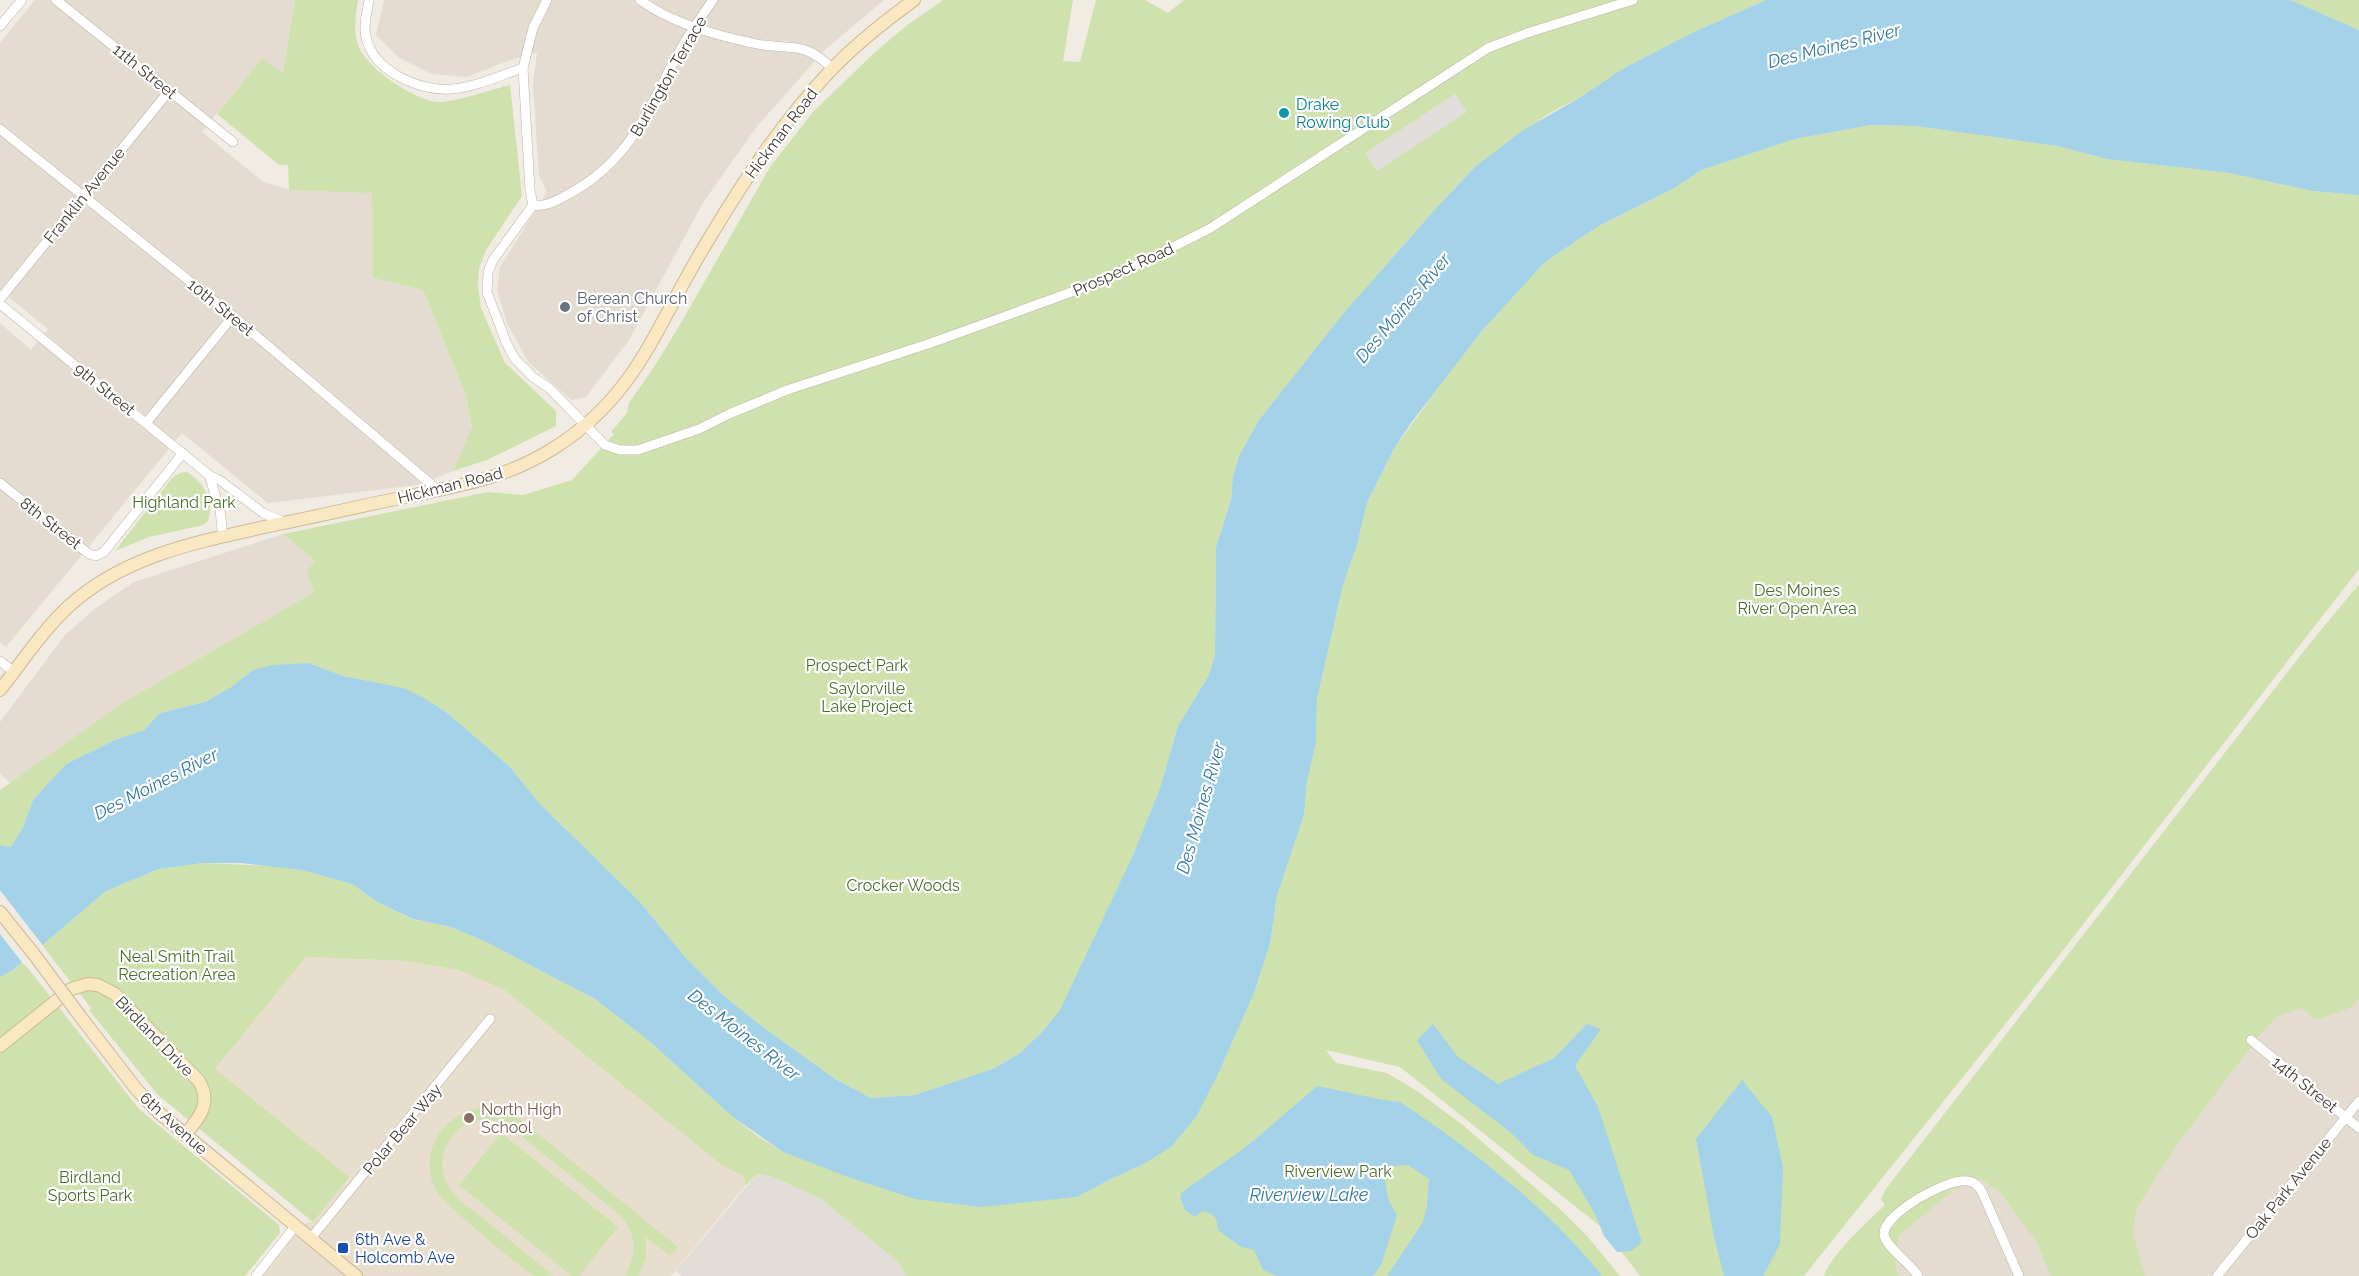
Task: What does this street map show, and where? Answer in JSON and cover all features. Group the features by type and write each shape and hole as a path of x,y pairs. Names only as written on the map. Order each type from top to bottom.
{"main road":[{"name":"Hickman Road","path":"0,690 69,606 117,571 155,554 224,537 488,480 552,449 586,426 612,400 636,370 702,249 752,168 810,93 833,69 885,22 915,0"},
{"name":"6th Avenue","path":"0,912 146,1100 356,1276"},
{"name":"Birdland Drive","path":"0,1046 71,989 88,984 104,987 121,999 199,1081 206,1098 205,1108 185,1135"}],"street":[{"path":"0,26 22,0"},
{"name":"11th Street","path":"56,0 233,142"},
{"path":"369,0 365,30 371,50 380,64 418,85 434,89 458,89 523,68"},
{"path":"533,205 530,190 523,68 533,28 547,0"},
{"path":"640,0 652,9 695,26 754,44 802,47 821,57 833,69"},
{"name":"Burlington Terrace","path":"533,205 544,207 569,194 587,182 620,153 644,121 678,52 713,0"},
{"name":"Prospect Road","path":"533,205 493,260 488,272 487,292 506,342 515,359 605,445 620,450 650,448 787,390 931,343 1129,269 1209,229 1488,48 1530,32 1633,0"},
{"name":"Franklin Avenue","path":"0,299 169,91"},
{"name":"10th Street","path":"0,129 233,316 438,490"},
{"name":"9th Street","path":"0,304 209,475 221,481 263,513 286,523"},
{"path":"146,423 233,316"},
{"name":"8th Street","path":"0,483 89,554 96,556 104,552 183,453"},
{"path":"209,475 220,510 224,537"},
{"path":"0,661 14,672"},
{"name":"Polar Bear Way","path":"311,1238 490,1019"},
{"name":"14th Street","path":"2251,1040 2359,1128"},
{"name":"Oak Park Avenue","path":"2217,1276 2359,1101"},
{"path":"1918,1276 1908,1262 1890,1246 1884,1234 1892,1217 1903,1208 1944,1186 1961,1180 1974,1183 1982,1192 2019,1276"},
{"path":"256,1276 296,1226"}],"shaded area":[{"path":"35,0 295,0 283,74 262,58 202,132 262,181 289,190 372,192 373,278 423,290 465,393 472,428 453,471 418,485 268,503 182,433 6,647 0,642 0,323 31,350 48,329 0,290 0,43"},
{"path":"384,0 884,0 826,49 758,125 704,201 629,340 586,397 571,400 529,363 507,323 497,290 500,267 547,192 539,176 533,84 537,52 467,77 432,74 399,58 376,35"},
{"path":"1455,94 1467,112 1377,171 1365,153"},
{"path":"283,534 315,561 314,592 124,702 11,783 0,774 0,722 65,635 97,607 134,582"},
{"path":"2337,926 2359,944 2359,1276 1836,1276 1859,1249"},
{"name":"North High School","path":"306,957 406,961 458,970 503,989 723,1166 744,1177 745,1186 671,1276 256,1276 296,1225 313,1222 215,1069"},
{"path":"757,1174 773,1177 821,1199 898,1262 906,1276 682,1276 676,1271"}],"green space":[{"path":"295,0 358,0 356,34 363,54 380,72 417,96 444,102 510,85 522,196 486,250 479,268 478,286 481,308 505,363 556,411 556,426 487,460 453,471 472,427 465,393 423,290 373,278 372,193 289,190 288,165 279,165 217,114 262,58 283,73"},
{"name":"Prospect Park","path":"943,0 1073,0 1063,61 1080,62 1096,0 1145,0 1168,13 1184,0 1766,0 1696,31 1622,69 1584,95 1548,114 1476,166 1342,315 1259,420 1239,456 1233,476 1231,500 1216,547 1215,654 1209,675 1178,726 1160,788 1133,855 1060,1011 1020,1053 995,1068 915,1095 871,1098 835,1079 725,997 686,958 639,901 539,803 510,767 446,712 426,699 343,676 309,663 253,670 231,687 205,702 160,713 144,730 115,740 66,764 33,800 23,827 11,847 0,845 0,790 124,702 314,592 307,571 315,561 283,534 488,492 523,495 572,480 614,434 611,432 627,413 629,403 681,323 770,167 813,112 873,54 906,26"},
{"path":"2289,0 2359,0 2359,30 2295,2"},
{"name":"Des Moines River Open Area","path":"1871,125 1915,126 2057,146 2107,159 2229,173 2313,191 2359,195 2359,569 2026,998 1804,1276 1640,1276 1605,1230 1400,1067 1326,1050 1336,1063 1387,1073 1417,1091 1464,1126 1563,1212 1587,1236 1620,1276 906,1276 898,1262 821,1199 773,1177 757,1174 745,1186 744,1177 723,1166 503,989 458,970 406,961 306,957 215,1069 349,1177 313,1222 158,1095 89,1010 91,1008 42,945 106,891 159,869 203,863 276,866 302,870 352,884 377,902 412,919 451,927 488,943 595,999 649,1041 733,1117 783,1152 814,1163 1043,1200 1077,1197 1144,1164 1219,1072 1254,993 1270,944 1277,896 1304,815 1307,781 1316,743 1317,699 1343,585 1357,545 1367,503 1394,449 1445,378 1481,332 1545,262 1597,227 1671,190 1702,170 1795,139"},
{"name":"Highland Park","path":"187,472 203,487 209,500 208,521 203,525 149,537 115,551 172,478"},
{"path":"2359,584 2359,999 2350,1008 2315,1020 2302,1008 2276,1017 2259,1036 2177,1145 2136,1209 2133,1233 2145,1276 2051,1276 2037,1243 2000,1192 1979,1178 1954,1190 1899,1235 1895,1263 1898,1276 1824,1276 1842,1249 1885,1205 1881,1199 1885,1190 2307,647"},
{"name":"Birdland Sports Park","path":"23,962 139,1109 279,1225 280,1233 245,1276 0,1276 0,977"},
{"path":"484,1107 503,1110 520,1119 678,1247 670,1256 646,1237 646,1258 639,1276 624,1276 632,1261 634,1245 630,1229 620,1215 507,1125 488,1120 464,1125 453,1135 445,1148 442,1164 445,1180 460,1200 554,1276 535,1276 529,1272 453,1209 437,1192 431,1177 429,1163 437,1137 457,1117 470,1110"},
{"path":"501,1133 618,1227 579,1276 572,1276 459,1185"}],"water":[{"name":"Des Moines River","path":"1766,0 2289,0 2359,30 2359,195 2313,191 2229,173 2107,159 2057,146 1915,126 1871,125 1795,139 1702,170 1671,190 1597,227 1545,262 1481,332 1411,423 1394,449 1367,503 1357,545 1343,585 1317,699 1316,743 1307,781 1304,815 1277,896 1270,944 1254,993 1196,1117 1171,1147 1144,1164 1077,1197 981,1207 915,1199 848,1177 783,1152 733,1117 649,1041 595,999 488,943 451,927 413,919 377,902 352,884 302,870 241,863 203,863 159,869 106,891 13,970 0,977 0,845 11,847 23,827 33,800 66,764 115,740 144,730 160,713 205,702 231,687 253,670 273,665 309,663 343,676 403,688 446,712 510,767 539,803 639,901 686,958 725,997 835,1079 871,1098 915,1095 995,1068 1020,1053 1043,1031 1060,1010 1133,855 1160,788 1178,726 1209,675 1215,654 1216,547 1231,500 1233,476 1239,456 1259,420 1342,315 1476,166 1522,131 1584,95 1622,69 1696,31"},
{"path":"1433,1024 1458,1057 1498,1084 1554,1058 1587,1024 1601,1029 1575,1066 1598,1107 1642,1242 1631,1251 1617,1252 1604,1236 1595,1214 1569,1170 1533,1155 1510,1132 1441,1079 1417,1040"},
{"path":"1742,1080 1772,1117 1783,1167 1780,1244 1763,1276 1724,1276 1714,1237 1696,1139"},
{"name":"Riverview Lake","path":"1317,1086 1400,1102 1455,1140 1508,1181 1557,1226 1602,1276 1387,1276 1423,1222 1427,1206 1429,1179 1408,1165 1383,1167 1388,1199 1397,1215 1381,1265 1373,1276 1277,1276 1263,1270 1254,1250 1241,1247 1218,1230 1216,1219 1210,1213 1202,1211 1195,1217 1185,1210 1180,1197 1182,1192 1246,1147"}],"pier":[{"path":"0,890 44,947 24,965 0,934"}],"place":[{"name":"Drake Rowing Club","path":"1284,113"},
{"name":"Berean Church of Christ","path":"565,307"},
{"name":"North High School","path":"469,1118"},
{"name":"6th Ave & Holcomb Ave","path":"343,1248"}],"park label":[{"name":"Saylorville Lake Project","path":"867,697"},
{"name":"Crocker Woods","path":"903,885"},
{"name":"Neal Smith Trail Recreation Area","path":"177,965"},
{"name":"Riverview Park","path":"1338,1171"}]}
